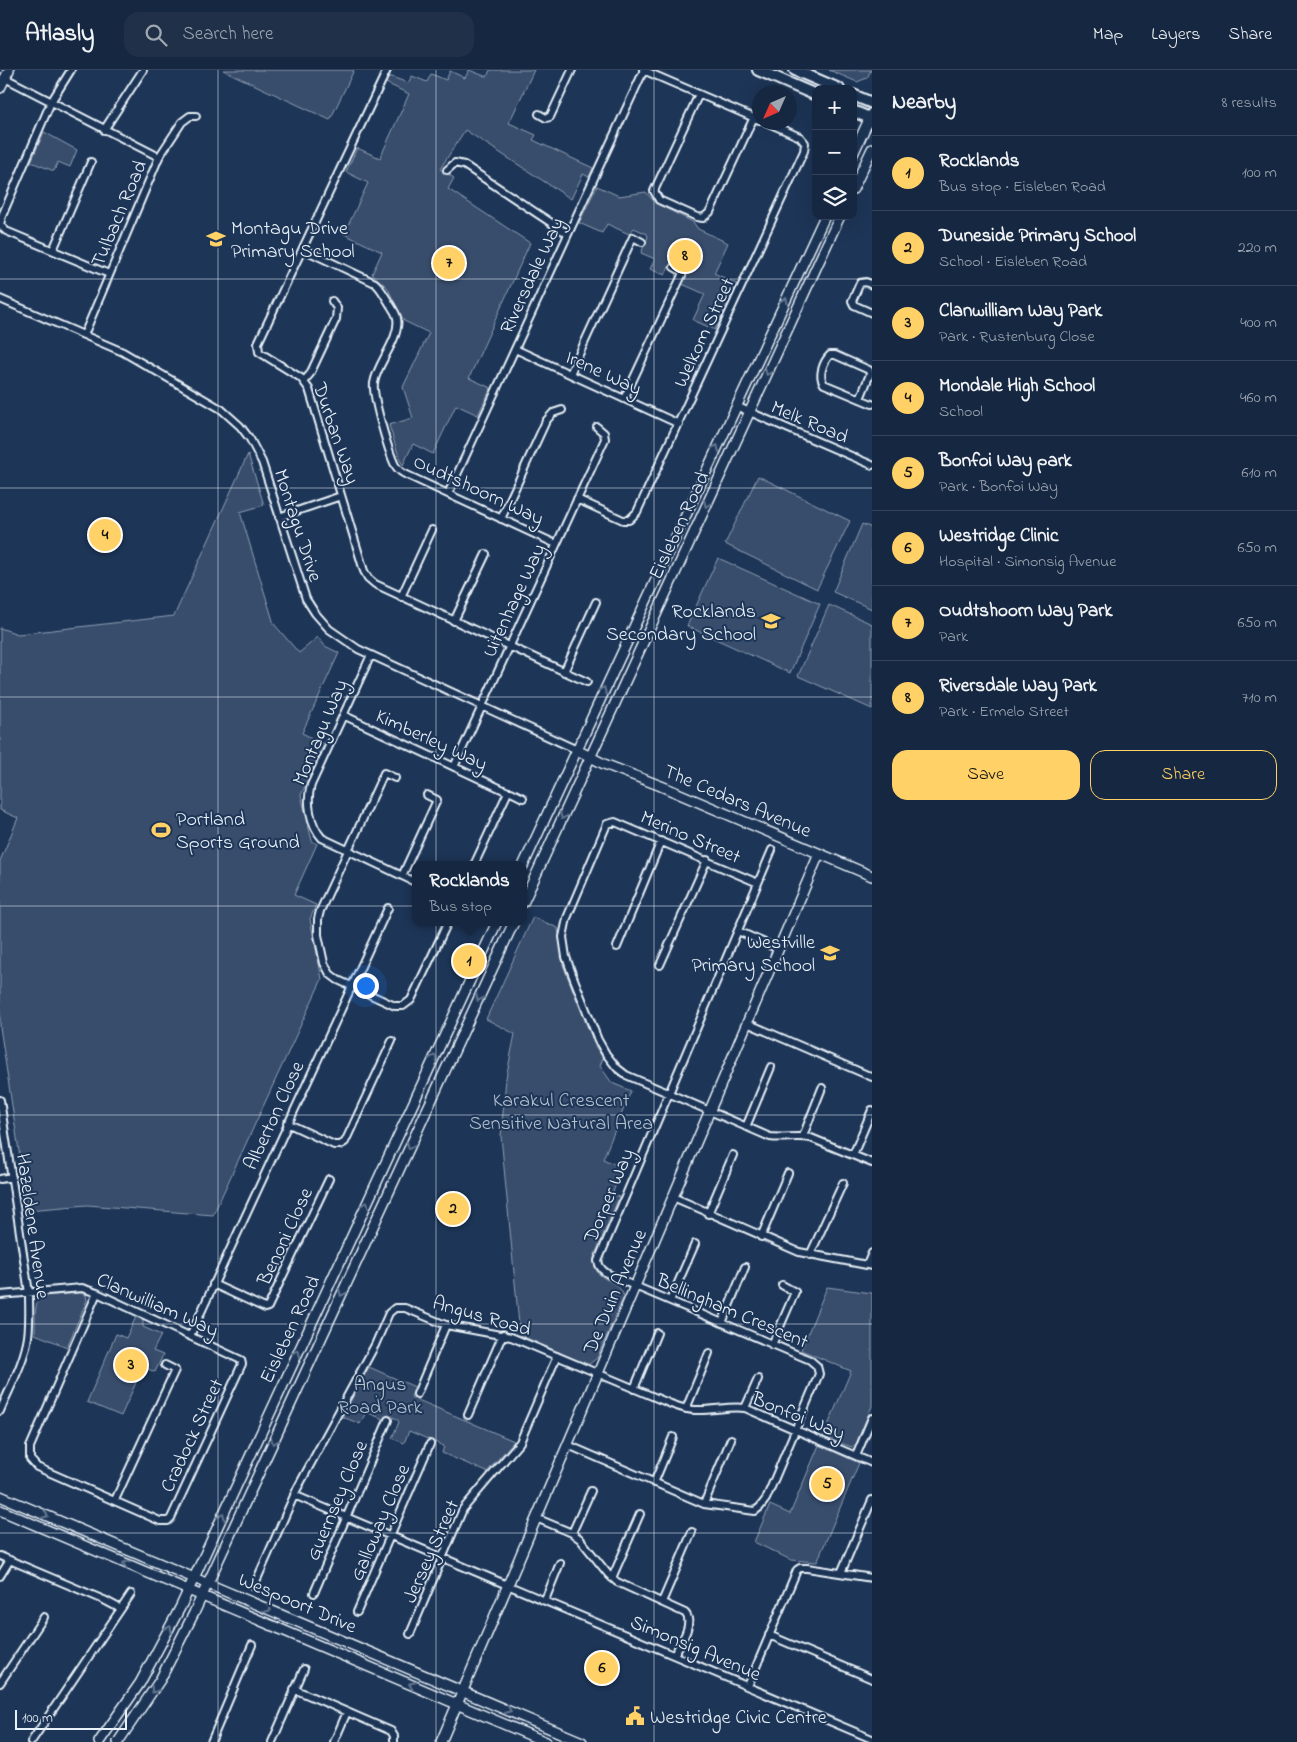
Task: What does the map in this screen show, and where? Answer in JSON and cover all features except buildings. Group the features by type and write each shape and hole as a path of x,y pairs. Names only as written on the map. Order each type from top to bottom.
{"main road":[{"path":"758,70 812,93"},
{"path":"795,70 830,85"},
{"path":"0,88 7,74"},
{"path":"857,97 872,103"},
{"path":"857,112 871,116 857,146"},
{"path":"857,181 872,149"},
{"name":"Eisleben Road","path":"525,861 823,220"},
{"name":"Eisleben Road","path":"527,893 838,220"},
{"name":"The Cedars Avenue","path":"577,750 604,764 661,786 872,876"},
{"name":"De Duin Avenue","path":"441,1742 819,854"},
{"name":"Eisleben Road","path":"99,1742 140,1683 163,1643 189,1590 495,926"},
{"name":"Eisleben Road","path":"118,1742 164,1672 203,1596 512,926"},
{"name":"Wespoort Drive","path":"0,1496 582,1742"},
{"name":"Wespoort Drive","path":"0,1510 546,1742"}],"street":[{"path":"72,70 51,102 2,216 1,227 6,231 109,274"},
{"path":"104,130 143,70"},
{"name":"Durban Way","path":"388,70 258,343 258,349 265,358 304,381 309,389 366,575 375,584 587,682"},
{"path":"539,114 546,118 550,117 572,70"},
{"path":"644,70 752,116"},
{"name":"Riversdale Way","path":"448,494 644,70"},
{"path":"7,74 51,102 159,157"},
{"path":"698,94 654,191 659,200 703,218 710,212 752,128"},
{"name":"Tulbach Road","path":"84,335 159,157 182,122 186,118 196,116"},
{"name":"Welkom Street","path":"577,499 623,520 632,518 637,512 804,151 805,143 800,137 784,130"},
{"path":"53,250 91,162"},
{"path":"447,170 455,163 464,165 568,234"},
{"path":"570,374 632,237 642,242"},
{"name":"Oudtshoorn Way","path":"304,249 371,280 380,287 396,314 398,321 397,330 374,381 374,395 398,469 407,475 556,544"},
{"path":"624,399 683,273 674,267"},
{"path":"872,285 861,282 852,301 854,305 872,313"},
{"name":"Montagu Drive","path":"0,299 123,352 221,408 231,417 250,439 257,451 303,592 315,613 336,635 348,644 371,655 577,750"},
{"path":"304,381 310,374 336,319 337,308 332,301"},
{"name":"Irene Way","path":"515,348 679,424"},
{"path":"860,399 870,374 869,370 835,355 830,355 820,375 824,384 860,399 872,404"},
{"name":"Melk Road","path":"736,406 872,464"},
{"path":"501,519 546,421 553,412 562,410"},
{"name":"Uitenhage Way","path":"454,767 605,439 604,433 597,427"},
{"path":"279,517 341,496"},
{"path":"401,596 432,530"},
{"path":"454,621 486,554"},
{"path":"564,672 596,602"},
{"name":"Montagu Way","path":"371,655 311,785 308,798 317,833 326,841 412,881"},
{"name":"Kimberley Way","path":"343,715 523,798"},
{"path":"395,778 384,773 320,911 317,927 324,964 327,971 335,978 351,986 395,1006 407,1004 411,1000 446,926"},
{"path":"476,861 508,792"},
{"path":"402,876 437,800 427,795"},
{"name":"Merino Street","path":"669,1094 626,1075 617,1068 606,1054 598,1040 566,957 563,931 567,918 607,824 611,822 707,860 758,883"},
{"path":"617,947 661,841"},
{"name":"Dorper Way","path":"635,1286 603,1272 598,1261 772,850"},
{"path":"660,965 707,860"},
{"name":"Alberton Close","path":"190,1336 388,908"},
{"path":"738,931 778,950"},
{"path":"747,1024 872,1077"},
{"path":"287,1123 334,1145 340,1145 345,1142 392,1041"},
{"path":"746,1126 771,1067"},
{"path":"803,1136 822,1088"},
{"path":"669,1094 770,1137 803,1136 815,1139 872,1163"},
{"name":"Hazeldene Avenue","path":"0,1100 29,1293 29,1328 24,1354 0,1411"},
{"path":"853,1155 872,1110"},
{"path":"708,1214 733,1155"},
{"path":"761,1237 788,1173"},
{"path":"0,1179 12,1177"},
{"name":"Benoni Close","path":"213,1284 265,1308 268,1307 329,1179"},
{"path":"810,1255 843,1183"},
{"path":"673,1197 761,1237 810,1255 869,1266 872,1253"},
{"path":"670,1301 696,1244"},
{"path":"722,1323 745,1267"},
{"path":"772,1345 795,1292 782,1285"},
{"name":"Bellingham Crescent","path":"568,1445 704,1504 755,1511 766,1500 796,1430 819,1374 810,1360 635,1286"},
{"name":"Clanwilliam Way","path":"0,1295 82,1288 97,1293 242,1361"},
{"path":"97,1293 30,1447 30,1459 37,1467 115,1500 175,1370 165,1365"},
{"name":"Angus Road","path":"254,1586 294,1495 375,1345 389,1313 395,1308 405,1308 446,1325 503,1334 598,1374"},
{"path":"417,1394 446,1325"},
{"path":"634,1389 657,1333"},
{"path":"468,1416 503,1334"},
{"path":"686,1409 709,1353"},
{"name":"Jersey Street","path":"410,1634 466,1505 520,1442 557,1356"},
{"name":"Cradock Street","path":"115,1500 160,1521 168,1521 242,1361"},
{"name":"Bonfoi Way","path":"598,1374 686,1409 745,1408 872,1462"},
{"path":"745,1408 758,1379"},
{"path":"856,1456 872,1418"},
{"name":"Guernsey Close","path":"314,1593 388,1420"},
{"path":"654,1482 672,1437"},
{"path":"704,1504 731,1439"},
{"name":"Galloway Close","path":"357,1612 430,1444"},
{"path":"572,1533 591,1491"},
{"name":"Simonsig Avenue","path":"294,1495 872,1739"},
{"path":"841,1573 872,1500"},
{"path":"612,1578 640,1514"},
{"path":"536,1518 572,1533 580,1539 612,1578 627,1587 685,1613 689,1619 688,1625 674,1655"},
{"path":"662,1602 692,1532"},
{"path":"0,1556 104,1600 121,1610"},
{"path":"0,1576 10,1560"},
{"path":"545,1600 560,1563"},
{"path":"748,1686 797,1570 807,1568 872,1578"},
{"path":"31,1742 131,1594"},
{"path":"0,1682 44,1617"},
{"path":"769,1635 871,1676"},
{"path":"211,1742 252,1645"},
{"path":"272,1742 304,1668"},
{"path":"294,1689 391,1731 394,1736 394,1742"},
{"path":"334,1742 347,1712"}],"green space":[{"path":"223,70 354,70 330,120"},
{"path":"469,70 487,77 490,70 534,70 509,123 536,135 533,140 593,168 589,177 583,174 571,199 465,130 440,169 454,178 448,189 530,243 469,378 491,388 478,415 456,405 433,454 413,444 403,465 389,425 413,418 403,387 429,333 404,321 387,287 372,274 382,252 344,234 368,183 346,172 357,148 380,158 409,94 386,83 389,76 408,83 412,76 427,82 431,74 446,80 450,71 465,78"},
{"path":"829,70 871,70 867,78 857,82"},
{"path":"44,132 77,150 70,167 58,162 54,171 31,162"},
{"path":"597,186 619,196 646,192 655,203 693,222 698,229 728,243 714,273 737,284 715,330 693,320 705,294 682,284 689,268 688,265 673,259 665,275 650,269 655,259 641,253 648,237 647,234 634,228 629,234 607,224 602,233 579,223"},
{"name":"Portland Sports Ground","path":"248,454 264,505 240,512 274,624 299,653 318,637 325,646 339,653 302,733 324,744 301,795 312,841 317,844 294,895 316,905 310,919 322,979 213,1215 87,1205 28,1210 0,1027 0,861 18,818 0,810 0,628 18,634 174,616"},
{"path":"758,476 850,521 817,589 725,544"},
{"path":"862,524 872,528 872,609 833,592"},
{"path":"718,558 820,604 790,673 687,626"},
{"path":"829,605 872,624 872,709 798,676"},
{"name":"Karakul Crescent Sensitive Natural Area","path":"533,917 558,928 563,965 595,1046 603,1058 600,1066 612,1083 631,1091 603,1159 623,1168 612,1194 619,1197 594,1257 597,1272 616,1285 624,1296 597,1358 588,1365 520,1335 501,1136 506,1078 515,1034 486,1019"},
{"path":"827,1287 872,1293 872,1406 856,1444 852,1447 823,1437 851,1371 801,1350"},
{"path":"81,1293 86,1295 87,1300 67,1347 35,1334 36,1307 43,1296"},
{"path":"136,1317 143,1320 143,1327 161,1335 153,1351 163,1355 155,1372 143,1367 121,1416 87,1402 116,1334 126,1338"},
{"name":"Angus Road Park","path":"369,1367 415,1387 411,1397 514,1441 487,1472 442,1453 444,1446 409,1431 404,1443 392,1438 399,1422 388,1415 383,1419 366,1412 360,1424 343,1417"},
{"path":"819,1445 859,1463 817,1562 791,1560 754,1542 770,1505 790,1514"}],"place":[{"name":"Montagu Drive Primary School","path":"216,239"},
{"name":"Riversdale Way Park","path":"685,256"},
{"name":"Oudtshoorn Way Park","path":"449,263"},
{"name":"Mondale High School","path":"105,535"},
{"name":"Rocklands Secondary School","path":"771,621"},
{"name":"Portland Sports Ground","path":"161,830"},
{"name":"Westville Primary School","path":"830,953"},
{"name":"Rocklands","path":"469,961"},
{"name":"Duneside Primary School","path":"453,1209"},
{"name":"Clanwilliam Way Park","path":"131,1365"},
{"name":"Bonfoi Way park","path":"827,1484"},
{"name":"Westridge Clinic","path":"602,1668"},
{"name":"Westridge Civic Centre","path":"635,1716"}]}
